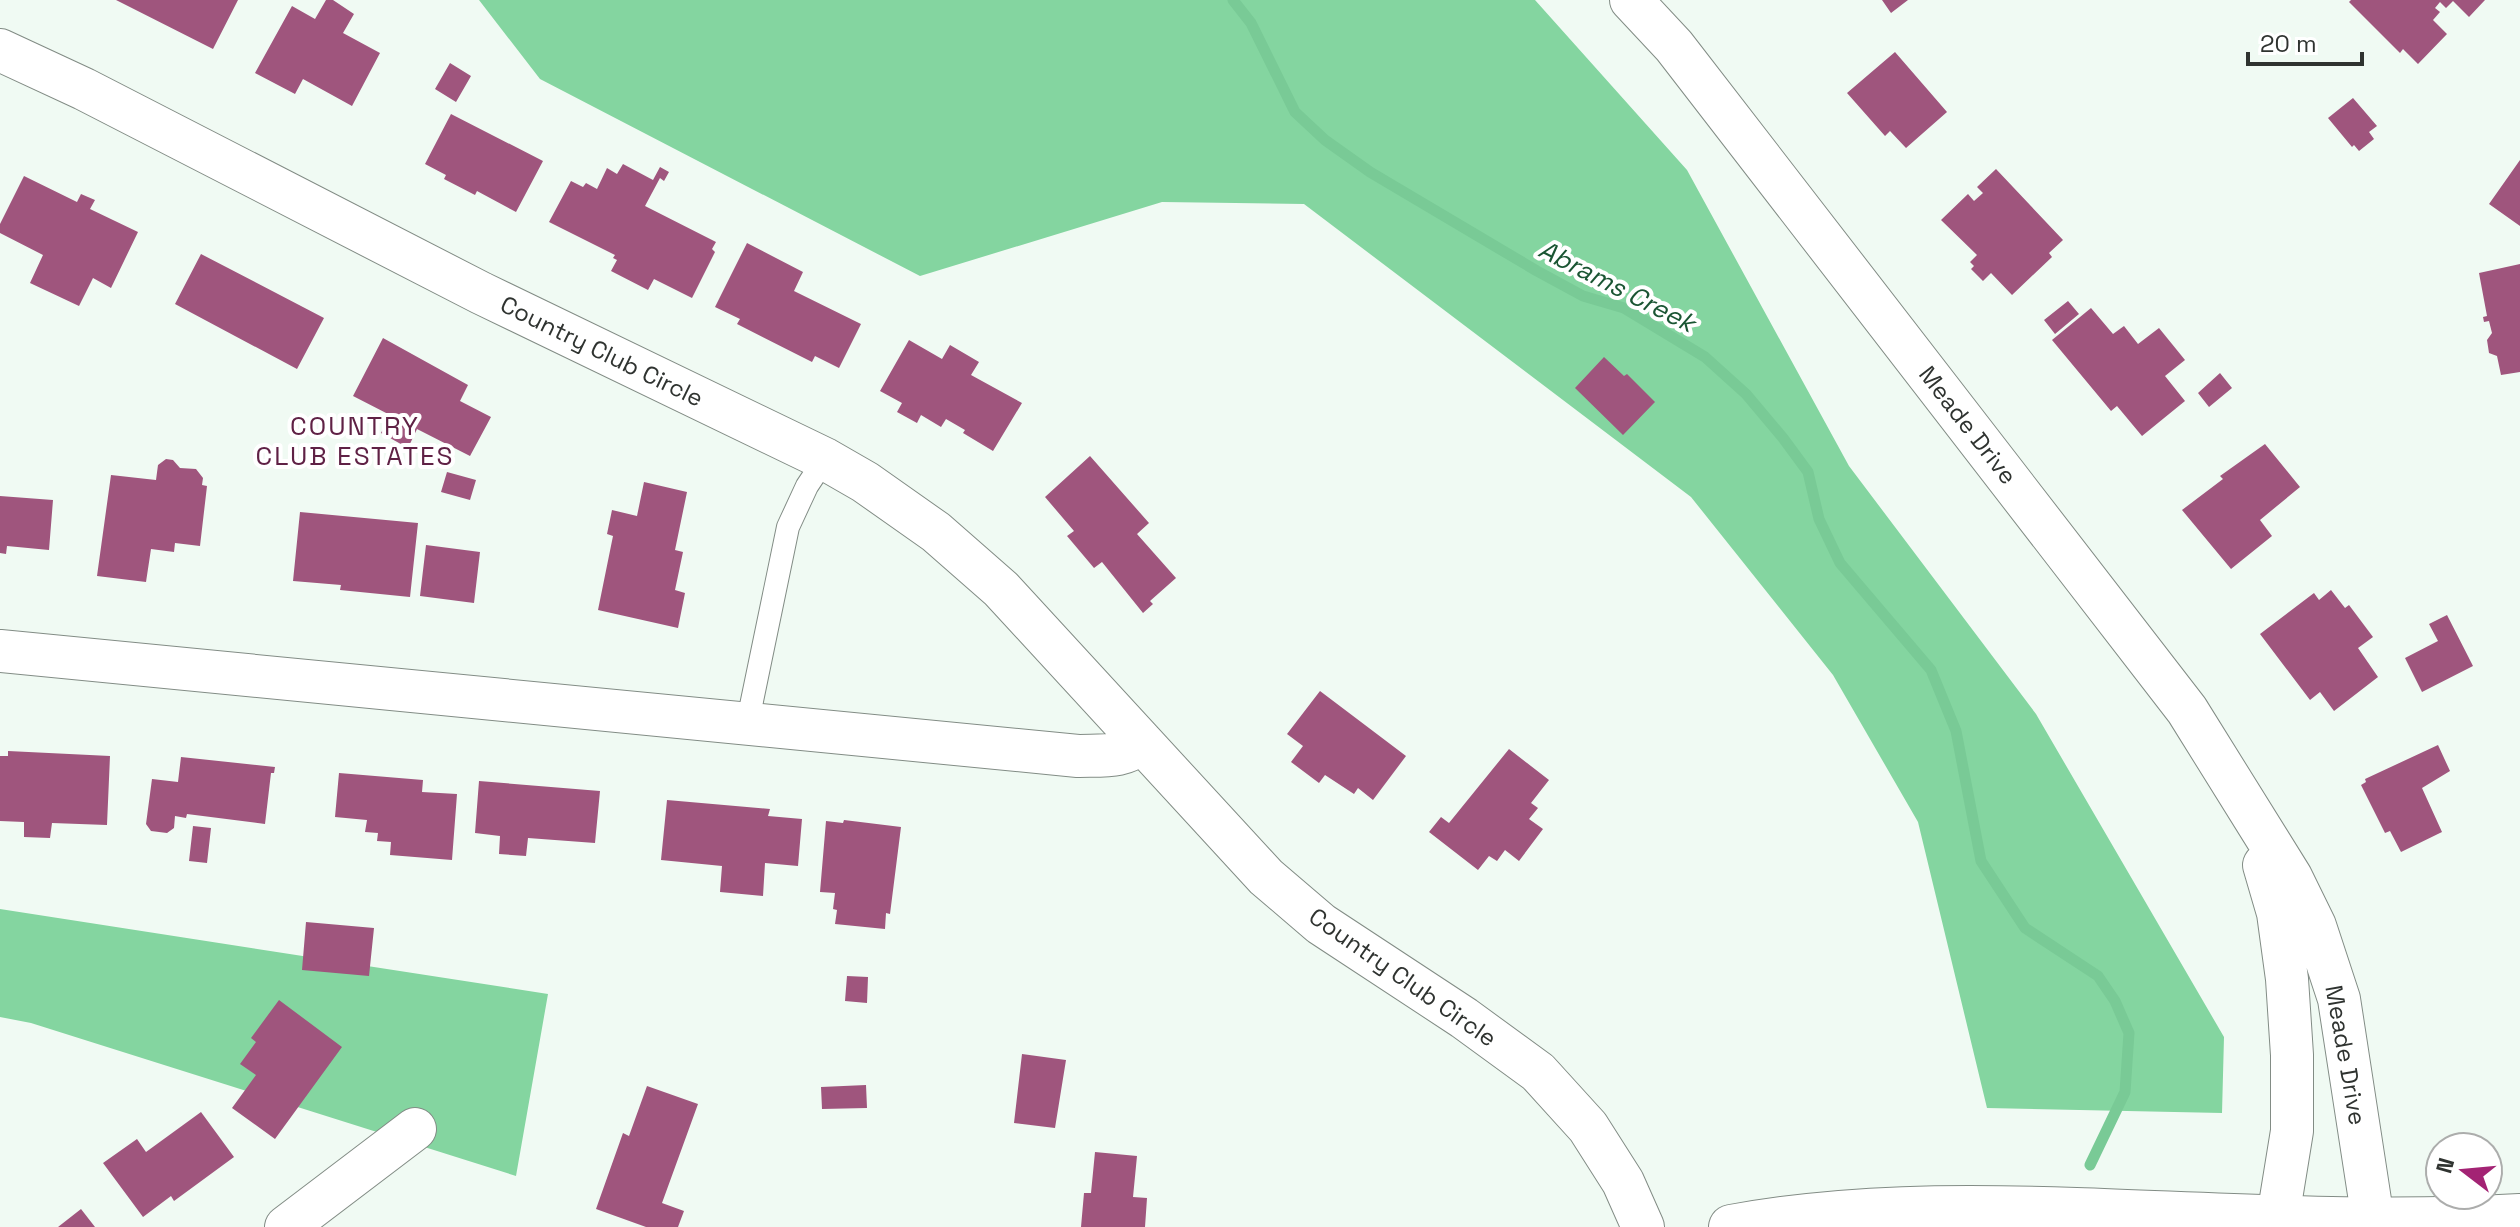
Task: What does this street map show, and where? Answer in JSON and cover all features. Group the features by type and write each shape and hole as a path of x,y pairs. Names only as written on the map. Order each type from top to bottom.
{"main road":[{"path":"1731,1227 1887,1208 2007,1208 2373,1220 2520,1216"}],"street":[{"name":"Meade Drive","path":"1631,0 1674,46 2187,710 2291,877 2315,926 2339,999 2373,1220"},
{"name":"Meade Drive","path":"1651,0 1674,46"},
{"name":"Country Club Circle","path":"0,50 84,89 481,293 825,459 865,482 936,532 1001,589 1266,877 1321,924 1464,1018 1538,1072 1588,1127 1623,1182 1643,1227"},
{"path":"0,651 1078,756 1118,754 1134,749 1141,741"},
{"name":"Meade Drive","path":"2250,814 2278,913 2287,979 2292,1055 2292,1131 2278,1217"},
{"path":"286,1227 415,1129"}],"lane":[{"path":"747,725 788,527 807,486 825,459"}],"green space":[{"path":"479,0 1535,0 1687,170 1849,466 2036,714 2224,1037 2222,1113 1987,1108 1918,822 1833,675 1691,497 1304,204 1162,202 920,276 540,79"},
{"path":"0,909 548,994 516,1176 31,1023 0,1017"}],"building":[{"path":"116,0 238,0 213,49"},
{"path":"326,0 333,0 354,14 343,33 380,53 352,106 303,79 295,94 255,73 292,6 315,19"},
{"path":"1882,0 1908,0 1891,13"},
{"path":"2485,0 2469,17 2453,1 2446,8 2440,2 2435,8 2440,12 2433,20 2447,34 2418,64 2403,49 2400,53 2349,2"},
{"path":"1895,52 1947,112 1906,148 1890,131 1885,136 1847,93"},
{"path":"450,63 471,76 456,102 435,89"},
{"path":"2353,98 2377,126 2369,132 2374,139 2359,151 2328,118"},
{"path":"451,114 543,161 516,212 477,191 475,195 444,179 446,175 425,164"},
{"path":"2520,160 2520,226 2489,204"},
{"path":"623,164 653,180 660,167 669,172 664,181 660,178 645,206 716,242 712,249 715,252 692,298 654,279 648,290 611,271 617,260 613,258 615,255 549,222 571,181 583,187 586,183 597,189 607,168 617,174"},
{"path":"1996,169 2063,240 2049,253 2052,257 2012,295 1991,273 1983,281 1971,269 1974,266 1970,262 1977,255 1941,220 1968,194 1974,201 1983,193 1977,187"},
{"path":"24,176 77,202 81,194 95,200 90,209 138,232 111,288 93,278 79,306 30,283 43,255 0,233 0,224"},
{"path":"747,243 803,272 794,291 861,324 839,368 815,356 812,362 737,324 740,319 715,307"},
{"path":"201,254 324,318 297,369 175,304"},
{"path":"2520,264 2520,372 2501,375 2497,356 2489,353 2487,340 2492,333 2489,321 2484,322 2483,317 2487,316 2479,273"},
{"path":"2068,301 2079,314 2055,334 2044,320"},
{"path":"2091,308 2113,334 2124,326 2138,344 2159,328 2185,360 2165,376 2185,401 2142,436 2117,406 2111,411 2052,340"},
{"path":"383,338 468,385 460,401 491,417 470,456 417,429 408,448 381,433 390,415 353,396"},
{"path":"909,340 942,359 950,345 979,362 971,375 1022,403 993,451 946,419 941,427 921,415 917,423 897,412 902,403 880,391"},
{"path":"1604,357 1624,376 1627,374 1655,402 1623,435 1575,388"},
{"path":"2220,373 2232,388 2209,407 2198,393"},
{"path":"2265,444 2300,487 2260,520 2272,536 2231,569 2182,510 2223,479 2220,476"},
{"path":"1090,456 1149,523 1137,534 1176,578 1150,601 1153,604 1143,613 1102,562 1094,568 1067,536 1074,531 1045,497"},
{"path":"166,459 173,460 180,468 196,469 203,478 202,485 207,486 200,546 175,543 174,552 151,549 146,582 97,576 111,475 156,480 158,465"},
{"path":"447,472 476,480 470,500 441,492"},
{"path":"644,482 687,492 675,550 683,552 675,590 685,593 678,628 598,610 613,536 607,534 612,510 637,516"},
{"path":"0,496 53,500 49,550 7,546 6,554 0,553"},
{"path":"300,512 418,523 410,597 340,590 341,585 293,581"},
{"path":"426,545 480,552 474,603 420,596"},
{"path":"2331,590 2345,608 2349,605 2373,637 2358,648 2378,677 2334,711 2320,692 2310,700 2260,634 2314,593 2319,600"},
{"path":"2447,615 2473,666 2422,692 2405,658 2438,641 2429,624"},
{"path":"1320,691 1406,756 1373,800 1358,788 1354,794 1325,775 1319,783 1291,762 1303,746 1287,734"},
{"path":"2438,745 2450,771 2422,788 2442,832 2401,852 2390,831 2385,833 2361,785 2366,782 2365,779"},
{"path":"1509,749 1549,780 1531,803 1538,808 1529,819 1543,829 1519,861 1505,850 1497,861 1489,856 1478,870 1429,832 1441,817 1449,823"},
{"path":"8,751 110,756 107,825 52,823 50,838 24,837 24,822 0,821 0,756 8,756"},
{"path":"181,757 275,767 274,773 271,773 265,824 187,814 186,818 175,816 174,828 167,833 151,831 146,824 152,779 178,782"},
{"path":"339,773 423,780 422,792 457,794 452,860 390,855 391,842 377,841 378,833 365,832 367,820 335,817"},
{"path":"479,781 600,791 595,843 528,838 526,856 499,854 500,836 475,833"},
{"path":"667,800 770,809 768,816 802,819 798,866 765,863 763,896 720,892 722,866 661,860"},
{"path":"844,820 901,827 890,914 886,913 885,929 835,924 835,893 820,892 826,821 843,823"},
{"path":"193,826 211,828 207,863 189,861"},
{"path":"306,922 374,928 369,976 302,970"},
{"path":"847,976 868,977 867,1003 845,1001"},
{"path":"279,1000 342,1047 275,1139 232,1108 256,1075 240,1064 256,1042 251,1038"},
{"path":"1022,1054 1066,1060 1055,1128 1014,1123"},
{"path":"866,1085 867,1108 822,1109 821,1087"},
{"path":"647,1086 698,1104 662,1203 684,1211 678,1227 646,1227 596,1209 623,1133 629,1136"},
{"path":"201,1112 234,1157 174,1201 171,1196 143,1217 103,1163 137,1139 146,1152"},
{"path":"1095,1152 1137,1156 1133,1197 1147,1198 1145,1227 1081,1227 1084,1193 1091,1193"},
{"path":"81,1209 95,1227 58,1227"}],"waterway":[{"name":"Abrams Creek","path":"1233,0 1251,23 1295,112 1325,140 1370,172 1537,271 1583,296 1624,308 1705,357 1746,394 1783,438 1808,472 1819,519 1840,563 1931,670 1956,731 1981,861 2025,928 2098,976 2115,1001 2129,1033 2125,1092 2090,1165"}],"district":[{"name":"COUNTRY CLUB ESTATES","path":"355,441"}]}
